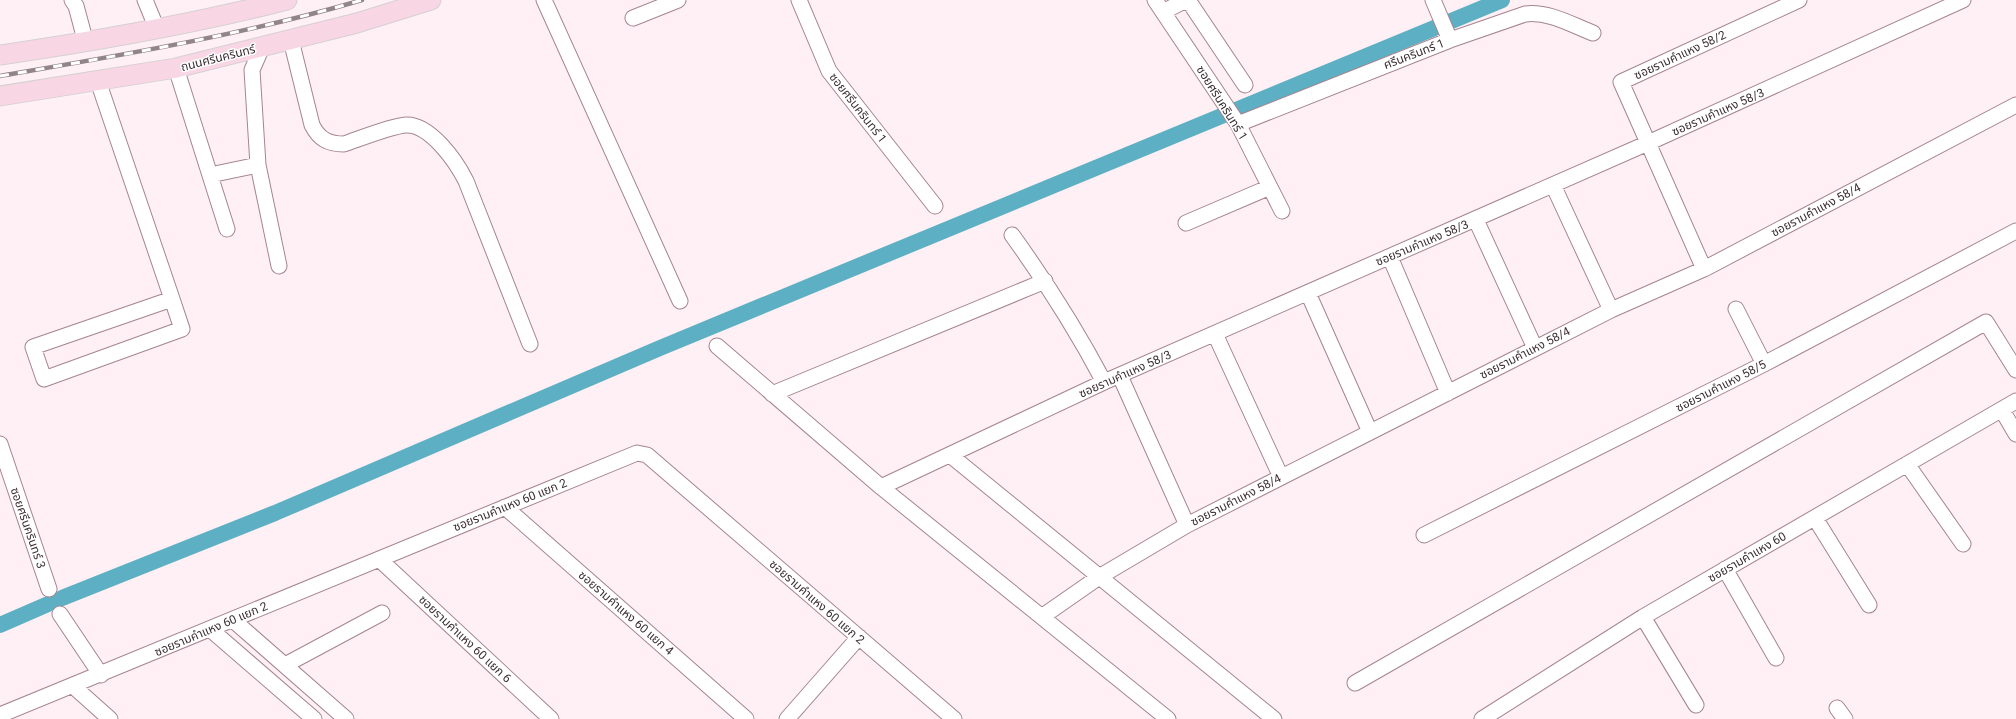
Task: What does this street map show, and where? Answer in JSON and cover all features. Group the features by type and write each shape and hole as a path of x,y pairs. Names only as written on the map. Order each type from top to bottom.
{"main road":[{"path":"0,55 86,43 246,10 287,0"},
{"name":"ถนนศรีนครินทร์","path":"0,96 176,68 290,40 427,1"}],"street":[{"path":"72,0 76,6 86,43"},
{"path":"145,0 157,29"},
{"path":"544,0 680,301"},
{"path":"633,18 678,0"},
{"name":"ซอยศรีนครินทร์ 1","path":"799,0 829,71 935,206"},
{"name":"ซอยรามคำแหง 58/2","path":"1648,143 1621,82 1799,0"},
{"name":"ซอยรามคำแหง 58/3","path":"881,486 1104,382 1476,220 1963,0"},
{"path":"1159,6 1182,2 1190,3 1245,86"},
{"name":"ซอยศรีนครินทร์ 1","path":"1159,6 1236,120 1282,211"},
{"path":"1436,7 1450,40"},
{"name":"ศรีนครินทร์ 1","path":"1236,120 1513,18 1536,13 1545,14 1593,33"},
{"path":"290,40 312,124 316,134 324,141 334,144 344,144 405,125 417,126 436,140 454,160 466,181 530,344"},
{"path":"262,47 252,70 258,165 278,266"},
{"path":"176,68 227,229"},
{"path":"98,81 172,299 182,329 44,378 33,347 172,299"},
{"name":"ซอยรามคำแหง 58/4","path":"1043,616 1099,577 1187,525 1611,310 1704,269 2016,105"},
{"path":"1648,143 1704,269"},
{"path":"210,175 258,165"},
{"path":"1553,185 1611,310"},
{"path":"1186,223 1270,187"},
{"path":"1476,220 1535,348"},
{"name":"ซอยรามคำแหง 58/5","path":"1424,535 1764,364 2016,231"},
{"path":"1012,235 1045,281 1083,343 1104,382"},
{"path":"1390,257 1448,393"},
{"path":"772,394 1045,281"},
{"path":"1308,293 1370,432"},
{"path":"1736,309 1764,364"},
{"path":"1355,683 1986,322 2016,370"},
{"path":"1215,334 1281,477"},
{"path":"717,346 881,486 1168,719"},
{"path":"1120,376 1187,525"},
{"name":"ซอยรามคำแหง 60","path":"1482,719 1643,617 2016,401"},
{"path":"2002,410 2016,434"},
{"name":"ซอยศรีนครินทร์ 3","path":"0,444 49,590"},
{"name":"ซอยรามคำแหง 60 แยก 2","path":"0,715 637,453 647,455 954,719"},
{"path":"950,454 1274,719"},
{"path":"1908,464 1963,544"},
{"name":"ซอยรามคำแหง 60 แยก 4","path":"505,507 746,719"},
{"path":"1815,518 1869,605"},
{"name":"ซอยรามคำแหง 60 แยก 6","path":"379,559 551,719"},
{"path":"1725,569 1776,658"},
{"path":"285,665 382,613"},
{"path":"60,614 101,674"},
{"path":"1643,617 1696,705"},
{"path":"233,620 344,718"},
{"path":"210,629 314,719"},
{"path":"787,719 859,637"},
{"path":"73,686 110,719"}],"waterway":[{"path":"0,625 62,598 275,513 660,348 1502,0"}],"railway":[{"path":"0,76 137,52 227,34 272,24 362,0"}]}
